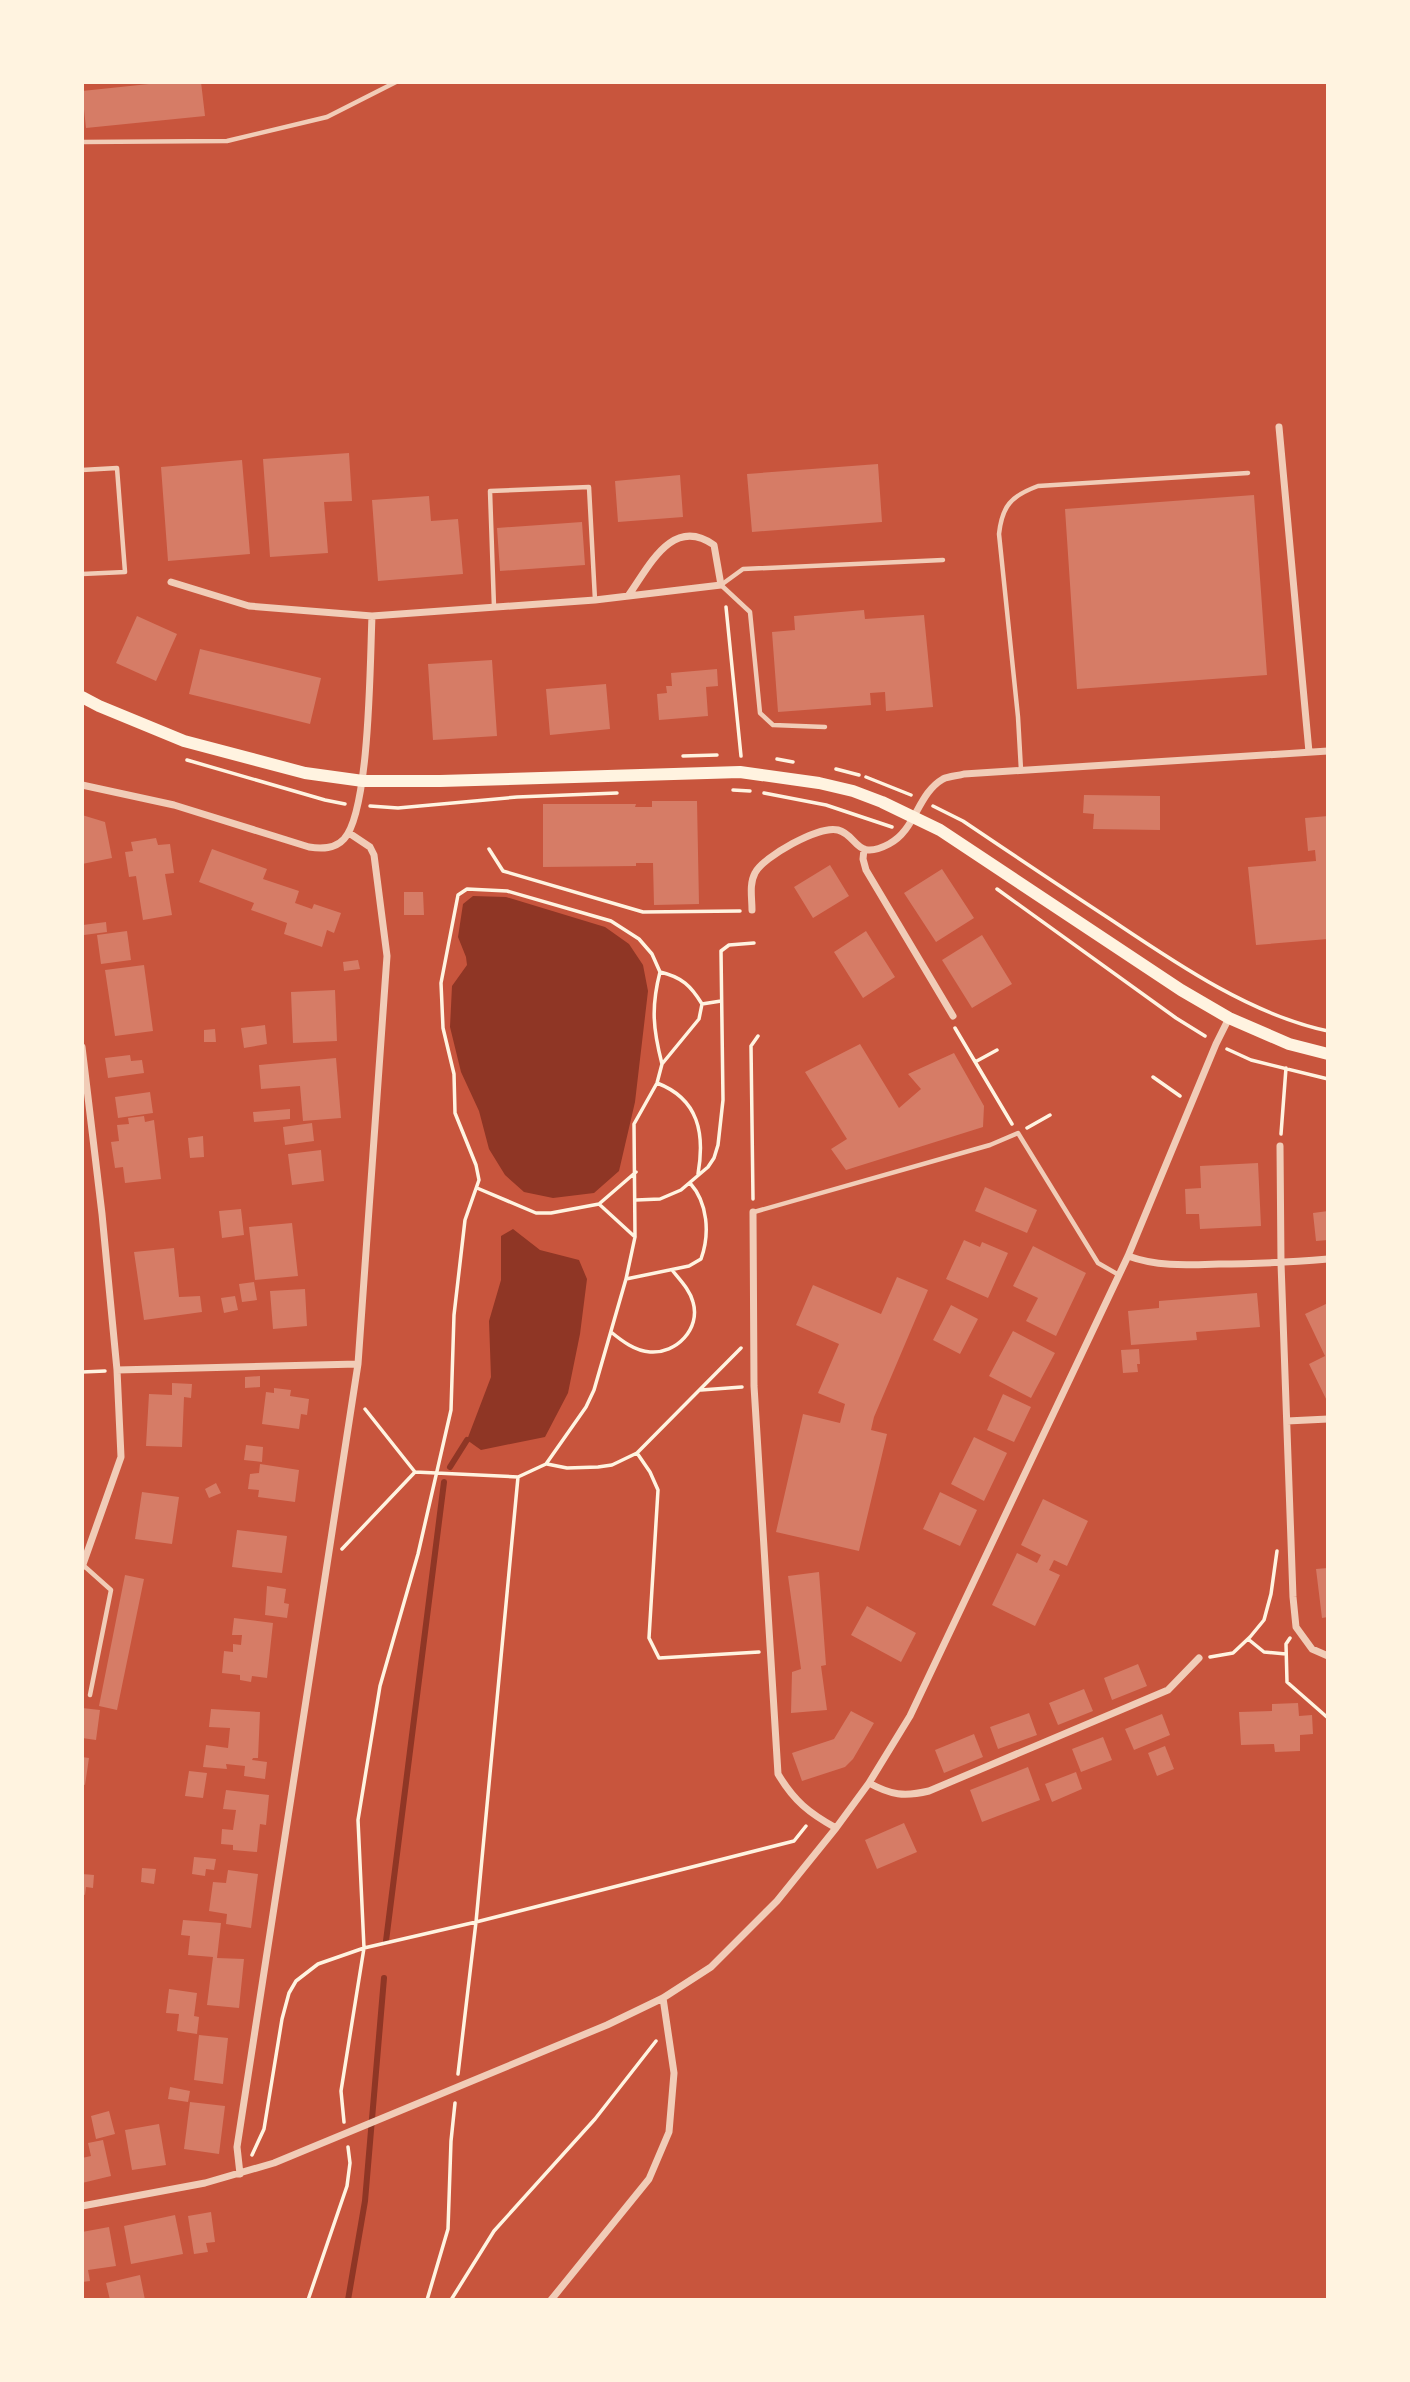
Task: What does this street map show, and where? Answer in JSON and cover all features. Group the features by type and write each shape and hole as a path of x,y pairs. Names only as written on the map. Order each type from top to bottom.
{"main road":[{"path":"82,697 184,741 304,773 363,781 740,772 830,785 882,802 940,830 1181,990 1229,1018 1289,1044 1328,1054"}],"street":[{"path":"1279,427 1309,752"},
{"path":"171,582 249,606 372,616 595,600 721,585 714,545 702,536 676,538 666,543 628,596"},
{"path":"82,785 174,805 309,847 333,846 342,841 349,833 363,781 372,616"},
{"path":"752,910 751,889 756,871 762,863 820,831 839,830 855,845 864,849 886,846 899,838 928,792 944,779 964,774 1328,751"},
{"path":"240,2175 237,2155 239,2134 358,1364 387,956 374,855 370,847 349,833"},
{"path":"864,849 866,870 953,1016"},
{"path":"82,2206 240,2175 607,2025 663,1998 711,1966 776,1902 869,1783 909,1716 1128,1256 1229,1018"},
{"path":"82,1047 103,1214 117,1370 121,1457 83,1566"},
{"path":"1280,1146 1281,1263 1293,1597 1296,1627 1312,1649 1328,1656"},
{"path":"753,1212 754,1387 778,1774 791,1796 814,1816 835,1828"},
{"path":"1128,1256 1145,1262 1170,1265 1281,1263 1328,1259"},
{"path":"117,1370 358,1364"},
{"path":"1287,1421 1328,1419"},
{"path":"869,1783 883,1791 908,1796 929,1791 1168,1690 1199,1658"},
{"path":"551,2300 649,2179 669,2132 674,2073 663,1998"}],"lane":[{"path":"82,142 228,141 327,117 396,82"},
{"path":"82,470 117,468 125,572 82,574"},
{"path":"1021,771 1017,704 999,534 1001,519 1009,502 1019,493 1038,486 1248,473"},
{"path":"494,607 490,491 589,487 595,600"},
{"path":"825,727 773,725 760,713 750,612 721,585 743,569 943,560"},
{"path":"753,1212 990,1145 1018,1133 1098,1263 1119,1275"},
{"path":"83,1566 111,1590 90,1695"}],"path":[{"path":"721,585 726,601 741,756"},
{"path":"489,849 503,871 643,912 752,910"},
{"path":"989,883 1175,1018 1216,1044 1251,1060 1328,1079"},
{"path":"344,2124 341,2091 364,1948 358,1820 380,1686 418,1554 451,1410 454,1315 465,1220 479,1180 476,1165 454,1113 454,1074 443,1028 441,983 458,895 467,889 507,891 611,921 639,939 652,954 660,972 656,990 654,1030 662,1063"},
{"path":"636,1200 672,1195 708,1167 718,1145 723,1100 721,951 729,945 754,943"},
{"path":"354,1396 415,1472 518,1477 547,1464 586,1407 594,1390 626,1279 635,1237 634,1124 657,1083 662,1063 699,1018 702,1004 692,986 676,976 660,972"},
{"path":"702,1004 722,1001"},
{"path":"953,1016 956,1030 1018,1133 1050,1115"},
{"path":"753,1212 751,1045 758,1036"},
{"path":"975,1062 997,1050"},
{"path":"1280,1146 1286,1068"},
{"path":"1153,1077 1173,1093 1192,1101"},
{"path":"657,1083 677,1094 696,1119 702,1142 698,1176"},
{"path":"477,1188 536,1213 551,1213 599,1204 636,1172"},
{"path":"626,1279 696,1264 703,1253 706,1234 704,1203 690,1183"},
{"path":"599,1204 635,1237"},
{"path":"611,1332 626,1344 648,1353 660,1352 683,1340 693,1322 694,1304 687,1289 672,1270"},
{"path":"547,1464 567,1468 598,1467 612,1465 637,1453 752,1337"},
{"path":"82,1372 117,1370"},
{"path":"699,1390 754,1387"},
{"path":"637,1453 658,1490 649,1638 659,1658 772,1651"},
{"path":"326,1567 415,1472"},
{"path":"457,2087 476,1922 518,1477"},
{"path":"1199,1658 1233,1653 1264,1620 1271,1594 1278,1543"},
{"path":"1296,1627 1286,1644 1287,1682 1328,1718"},
{"path":"1248,1639 1264,1652 1286,1654"},
{"path":"240,2175 257,2147 264,2129 282,2019 293,1987 306,1972 318,1964 364,1948 794,1841 814,1816"},
{"path":"451,2300 494,2231 595,2119 667,2026"},
{"path":"427,2300 448,2229 455,2100"},
{"path":"308,2300 347,2186 350,2163 346,2137"}],"shaded area":[{"path":"473,896 506,897 605,927 629,944 643,965 648,991 635,1102 619,1171 594,1193 553,1198 524,1192 505,1175 489,1149 479,1111 461,1072 450,1027 452,986 467,965 458,937 463,904"},
{"path":"513,1229 540,1250 579,1260 587,1279 580,1334 568,1393 545,1437 481,1450 467,1440 491,1377 489,1321 501,1280 501,1236"}],"building":[{"path":"168,82 201,82 205,116 86,128 82,91"},
{"path":"349,453 352,501 324,502 328,553 270,557 263,459"},
{"path":"242,460 250,554 168,561 161,467"},
{"path":"878,464 882,522 752,532 747,474"},
{"path":"680,475 683,517 618,522 615,481"},
{"path":"1254,495 1267,675 1077,689 1065,509"},
{"path":"429,496 431,521 458,519 463,574 378,581 372,500"},
{"path":"582,522 585,565 500,571 497,528"},
{"path":"864,610 865,619 924,615 933,707 886,711 885,692 870,693 871,705 778,712 772,632 795,630 794,616"},
{"path":"137,616 177,634 156,681 116,663"},
{"path":"200,649 321,678 310,724 189,694"},
{"path":"492,660 497,736 433,740 428,664"},
{"path":"717,669 718,686 706,687 708,716 659,720 657,694 667,693 666,686 672,686 671,673"},
{"path":"606,684 610,729 550,735 546,689"},
{"path":"1084,795 1160,796 1160,830 1093,829 1094,814 1083,813"},
{"path":"652,801 697,801 699,904 654,905 653,863 636,863 636,866 543,867 543,804 636,804 635,807 652,807"},
{"path":"82,815 105,822 112,858 82,864"},
{"path":"1328,816 1328,939 1256,945 1248,867 1316,861 1315,850 1308,851 1305,818"},
{"path":"156,838 158,845 170,844 174,873 165,874 172,915 143,920 136,876 129,877 125,852 133,851 131,842"},
{"path":"212,849 267,869 263,879 299,891 295,903 312,909 314,904 341,913 334,933 327,930 322,947 284,934 287,923 251,910 254,903 199,882"},
{"path":"830,865 849,896 813,918 794,887"},
{"path":"942,869 974,918 936,942 904,893"},
{"path":"404,892 423,892 424,915 404,915"},
{"path":"106,922 107,932 84,935 83,925"},
{"path":"127,931 131,960 101,964 97,935"},
{"path":"866,931 895,977 863,998 834,952"},
{"path":"982,935 1012,984 972,1008 942,960"},
{"path":"358,960 360,969 344,971 343,962"},
{"path":"144,965 153,1031 115,1036 105,970"},
{"path":"335,990 337,1041 293,1043 291,992"},
{"path":"265,1025 267,1044 244,1048 241,1028"},
{"path":"215,1029 216,1042 204,1042 204,1030"},
{"path":"860,1044 899,1108 921,1089 908,1074 954,1053 984,1106 983,1127 846,1170 831,1149 847,1139 805,1072"},
{"path":"130,1055 131,1061 142,1060 144,1073 108,1078 105,1058"},
{"path":"336,1058 341,1118 303,1121 300,1086 261,1089 259,1065"},
{"path":"150,1092 153,1113 118,1118 115,1097"},
{"path":"290,1109 290,1119 254,1122 253,1112"},
{"path":"144,1116 145,1122 154,1120 161,1179 125,1183 123,1167 115,1168 111,1142 119,1141 117,1125 129,1124 128,1118"},
{"path":"312,1123 314,1141 285,1145 283,1127"},
{"path":"203,1136 204,1157 190,1158 188,1138"},
{"path":"321,1150 324,1181 292,1185 288,1154"},
{"path":"1258,1163 1261,1226 1200,1229 1199,1214 1186,1214 1185,1189 1201,1188 1200,1166"},
{"path":"985,1187 1037,1210 1027,1233 975,1211"},
{"path":"241,1209 244,1235 222,1238 219,1211"},
{"path":"1328,1211 1328,1240 1316,1241 1313,1213"},
{"path":"292,1223 298,1276 255,1280 249,1227"},
{"path":"964,1240 980,1247 982,1242 1008,1253 988,1298 946,1279"},
{"path":"1033,1246 1086,1273 1056,1336 1026,1321 1038,1298 1013,1286"},
{"path":"174,1248 179,1297 200,1296 202,1312 144,1320 134,1252"},
{"path":"897,1277 928,1290 874,1417 871,1430 887,1434 859,1551 776,1532 803,1414 840,1423 845,1404 818,1393 839,1344 796,1325 813,1285 881,1314"},
{"path":"254,1282 257,1300 242,1302 239,1284"},
{"path":"305,1289 307,1326 273,1329 270,1291"},
{"path":"1257,1293 1260,1327 1196,1332 1197,1340 1131,1345 1128,1311 1159,1308 1159,1301"},
{"path":"235,1296 238,1310 224,1313 221,1298"},
{"path":"1328,1303 1328,1403 1309,1364 1325,1356 1305,1314"},
{"path":"951,1305 978,1319 960,1354 933,1340"},
{"path":"1013,1331 1055,1353 1031,1398 989,1376"},
{"path":"1139,1349 1138,1372 1123,1373 1121,1350"},
{"path":"260,1376 260,1387 245,1388 245,1377"},
{"path":"172,1383 192,1384 191,1398 184,1397 182,1447 146,1446 149,1394 172,1395"},
{"path":"274,1388 291,1390 290,1396 309,1399 307,1415 301,1414 299,1429 262,1424 266,1392 274,1393"},
{"path":"1003,1394 1031,1407 1014,1442 987,1430"},
{"path":"974,1437 1007,1453 984,1501 951,1484"},
{"path":"246,1445 263,1447 262,1462 244,1460"},
{"path":"260,1464 299,1470 295,1502 258,1497 259,1490 248,1489 250,1474 259,1473"},
{"path":"216,1483 221,1493 209,1498 205,1489"},
{"path":"142,1492 179,1497 172,1544 135,1539"},
{"path":"940,1492 977,1510 960,1546 923,1529"},
{"path":"1043,1499 1088,1521 1067,1566 1054,1560 1049,1570 1060,1575 1035,1626 992,1605 1017,1553 1037,1563 1041,1555 1021,1545"},
{"path":"237,1530 287,1536 282,1573 232,1567"},
{"path":"1328,1568 1328,1617 1322,1618 1316,1569"},
{"path":"819,1572 826,1665 821,1666 827,1710 791,1713 792,1672 801,1669 788,1576"},
{"path":"125,1575 144,1579 117,1710 99,1706"},
{"path":"267,1586 286,1589 284,1603 289,1604 287,1618 265,1615"},
{"path":"867,1606 916,1633 901,1662 851,1635"},
{"path":"234,1618 273,1623 267,1678 252,1676 251,1682 240,1680 240,1675 222,1673 224,1651 233,1652 233,1644 241,1645 242,1635 232,1635"},
{"path":"1138,1664 1147,1686 1112,1700 1104,1678"},
{"path":"1084,1689 1093,1711 1058,1725 1049,1703"},
{"path":"1298,1703 1299,1716 1312,1715 1313,1734 1300,1735 1300,1751 1275,1752 1274,1744 1241,1745 1239,1712 1272,1711 1272,1704"},
{"path":"82,1708 100,1710 96,1740 82,1738"},
{"path":"211,1709 260,1712 258,1758 252,1760 267,1762 265,1779 244,1776 245,1766 226,1764 227,1769 203,1767 206,1745 228,1748 230,1728 209,1727"},
{"path":"851,1711 874,1723 853,1759 845,1767 802,1781 792,1753 834,1739"},
{"path":"1029,1713 1037,1735 998,1749 990,1727"},
{"path":"1162,1714 1170,1735 1134,1750 1125,1729"},
{"path":"974,1734 983,1757 944,1773 935,1750"},
{"path":"1103,1737 1112,1760 1081,1772 1072,1749"},
{"path":"1165,1746 1174,1769 1157,1776 1148,1753"},
{"path":"82,1757 89,1758 85,1785 82,1784"},
{"path":"1028,1767 1040,1800 982,1822 970,1790"},
{"path":"189,1771 207,1773 203,1798 185,1796"},
{"path":"1076,1772 1082,1789 1052,1802 1045,1784"},
{"path":"226,1790 269,1795 266,1825 260,1824 257,1852 233,1850 233,1845 221,1844 222,1829 233,1830 236,1810 223,1809"},
{"path":"904,1823 917,1852 877,1869 865,1840"},
{"path":"194,1857 216,1859 214,1870 206,1869 205,1876 192,1874"},
{"path":"142,1868 156,1869 154,1884 141,1882"},
{"path":"228,1870 258,1874 251,1928 226,1924 227,1914 209,1911 213,1882 226,1883"},
{"path":"82,1874 94,1875 93,1888 86,1887 85,1895 82,1894"},
{"path":"183,1920 221,1923 217,1958 244,1959 239,2008 207,2005 213,1957 188,1955 190,1936 181,1935"},
{"path":"169,1989 197,1993 194,2016 199,2017 197,2034 177,2031 179,2014 166,2013"},
{"path":"199,2035 228,2038 223,2084 194,2080"},
{"path":"170,2087 190,2091 188,2102 168,2099"},
{"path":"190,2102 225,2106 219,2154 184,2149"},
{"path":"109,2111 115,2134 96,2139 91,2116"},
{"path":"159,2124 166,2165 132,2170 125,2130"},
{"path":"103,2140 111,2176 82,2183 82,2158 91,2156 88,2143"},
{"path":"211,2212 215,2242 206,2243 208,2252 194,2254 188,2216"},
{"path":"175,2215 183,2254 131,2264 124,2226"},
{"path":"109,2227 116,2266 88,2270 90,2281 82,2282 82,2232"},
{"path":"140,2275 145,2300 110,2300 106,2283"}],"waterway":[{"path":"450,1467 467,1440"},
{"path":"386,1941 444,1482"},
{"path":"348,2300 365,2201 384,1978"}]}
